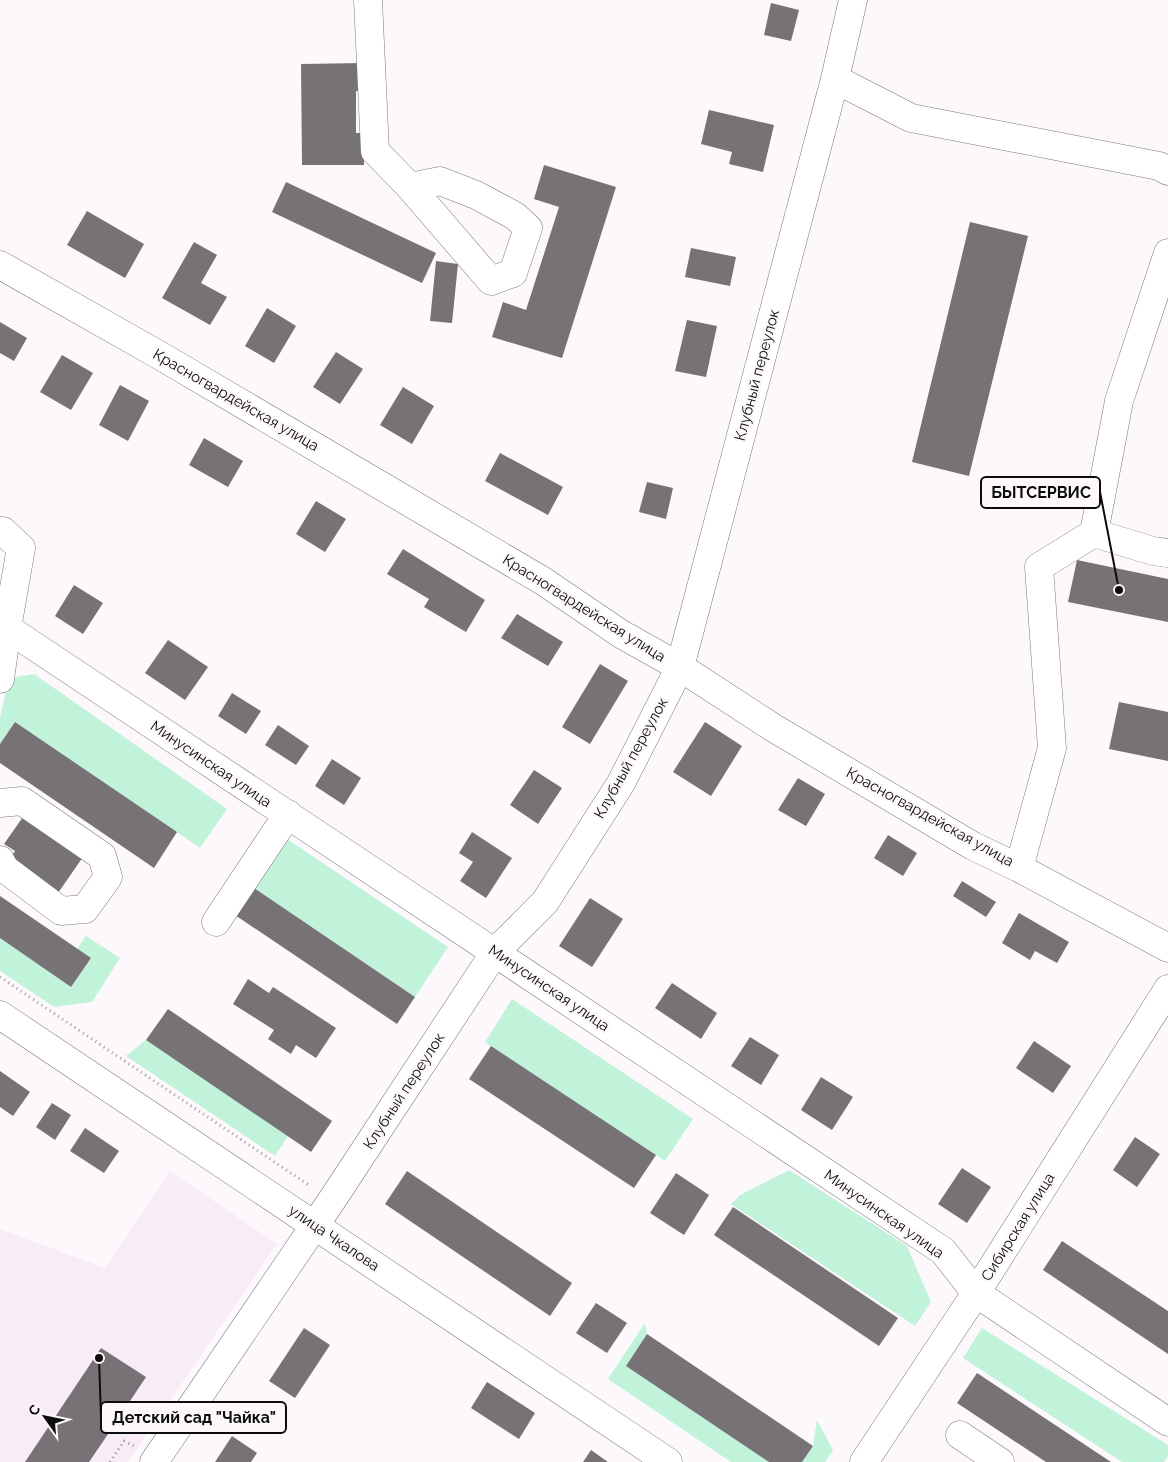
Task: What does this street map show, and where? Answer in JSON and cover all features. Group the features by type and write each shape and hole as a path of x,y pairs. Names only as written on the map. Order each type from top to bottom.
{"street":[{"path":"368,0 375,151 410,187"},
{"name":"Клубный переулок","path":"154,1462 332,1200 495,952 545,902 621,783 680,667 835,79 853,0"},
{"path":"835,79 912,118 1158,166 1168,171"},
{"path":"1019,868 1052,748 1039,567 1094,533 1118,401 1168,253"},
{"name":"Красногвардейская улица","path":"0,265 372,478 544,581 621,634 680,667 772,727 973,846 1019,868 1168,948"},
{"path":"0,531 3,531 21,548 0,679"},
{"path":"1094,533 1153,551 1168,553"},
{"name":"Минусинская улица","path":"7,628 943,1251 976,1293 1168,1422"},
{"path":"0,803 22,801 102,856 108,877 85,909 61,911 5,869 0,860"},
{"path":"216,922 288,814"},
{"name":"Сибирская улица","path":"864,1462 976,1293 1168,989"},
{"name":"улица Чкалова","path":"0,1015 668,1462"},
{"path":"960,1435 1000,1462"}],"path":[{"path":"0,976 332,1200"}],"shaded area":[{"path":"170,1171 277,1244 128,1462 0,1462 0,1229 105,1268"}],"green space":[{"path":"34,674 227,809 200,848 15,722 0,744 0,718 9,678"},
{"path":"284,837 448,947 415,997 251,886"},
{"path":"86,936 120,958 92,1002 54,1007 0,971 0,938 71,987 91,958 77,949"},
{"path":"512,999 693,1119 665,1161 485,1042"},
{"path":"146,1040 288,1136 275,1156 126,1056"},
{"path":"789,1170 907,1246 931,1302 915,1326 731,1204 740,1195"},
{"path":"645,1323 647,1334 626,1366 769,1462 731,1462 608,1379"},
{"path":"982,1328 1168,1445 1168,1456 1164,1462 1122,1462 963,1358"},
{"path":"817,1420 833,1450 825,1462 802,1462 813,1446"}],"building":[{"path":"771,3 799,10 791,41 764,35"},
{"path":"364,63 364,91 356,91 356,133 364,133 364,165 302,165 301,64"},
{"path":"709,110 774,125 763,172 729,164 732,152 701,144"},
{"path":"544,165 616,187 562,358 492,337 503,302 526,310 559,207 534,199"},
{"path":"286,182 436,253 422,283 272,212"},
{"path":"87,211 144,244 125,278 67,245"},
{"path":"970,222 1028,236 969,476 912,462"},
{"path":"194,242 217,255 201,283 227,297 210,325 162,298"},
{"path":"691,248 736,257 730,286 685,277"},
{"path":"436,261 458,264 452,323 430,321"},
{"path":"267,308 296,326 274,363 245,346"},
{"path":"687,320 717,326 706,377 675,371"},
{"path":"0,322 27,338 14,361 0,353"},
{"path":"336,352 363,369 340,404 313,387"},
{"path":"62,355 93,373 71,410 40,392"},
{"path":"120,385 149,401 128,441 99,425"},
{"path":"403,387 434,406 412,444 380,425"},
{"path":"204,438 243,461 228,487 189,465"},
{"path":"500,453 563,487 548,515 485,481"},
{"path":"647,482 673,488 666,519 639,512"},
{"path":"316,501 346,519 325,552 296,534"},
{"path":"403,549 485,600 466,632 424,607 429,599 387,574"},
{"path":"1077,560 1168,579 1168,622 1068,602"},
{"path":"74,585 103,603 83,634 55,616"},
{"path":"517,614 563,642 548,666 501,638"},
{"path":"168,640 208,667 185,700 145,673"},
{"path":"600,664 628,681 590,744 562,727"},
{"path":"232,693 261,711 246,734 218,716"},
{"path":"1119,702 1168,712 1168,761 1109,749"},
{"path":"15,722 177,832 154,868 0,763 0,744"},
{"path":"705,722 742,746 711,796 673,772"},
{"path":"278,725 309,746 296,765 265,745"},
{"path":"332,759 361,778 344,805 315,786"},
{"path":"534,770 562,788 538,824 510,805"},
{"path":"798,778 825,794 806,826 778,810"},
{"path":"25,814 85,854 58,893 9,860 15,851 4,844"},
{"path":"472,832 512,858 486,898 460,881 473,862 459,853"},
{"path":"888,835 917,853 903,876 874,858"},
{"path":"962,881 996,902 986,917 953,896"},
{"path":"251,886 415,997 397,1024 232,913"},
{"path":"0,896 91,958 71,987 0,938"},
{"path":"590,898 623,919 592,967 559,946"},
{"path":"1019,913 1069,942 1057,963 1035,951 1030,960 1002,943"},
{"path":"248,979 269,993 273,987 336,1028 316,1058 296,1045 291,1054 268,1039 274,1030 233,1004"},
{"path":"672,983 717,1013 701,1039 655,1008"},
{"path":"168,1009 332,1121 311,1152 146,1040"},
{"path":"750,1037 779,1055 761,1085 731,1066"},
{"path":"1034,1041 1071,1066 1053,1093 1016,1068"},
{"path":"491,1046 656,1155 634,1188 469,1079"},
{"path":"0,1071 30,1092 13,1116 0,1107"},
{"path":"821,1077 853,1097 832,1130 801,1110"},
{"path":"52,1103 71,1115 55,1140 36,1127"},
{"path":"85,1128 119,1151 104,1173 70,1151"},
{"path":"1135,1137 1160,1154 1137,1187 1113,1170"},
{"path":"962,1168 991,1187 967,1223 938,1204"},
{"path":"407,1171 572,1283 550,1316 385,1204"},
{"path":"676,1173 709,1195 684,1235 650,1213"},
{"path":"733,1207 898,1318 879,1346 714,1235"},
{"path":"1062,1241 1168,1311 1168,1354 1043,1270"},
{"path":"596,1303 627,1323 607,1353 576,1333"},
{"path":"304,1328 330,1345 295,1398 269,1381"},
{"path":"647,1334 813,1446 802,1462 769,1462 626,1366"},
{"path":"101,1348 146,1377 89,1462 25,1462"},
{"path":"977,1373 1111,1462 1046,1462 957,1403"},
{"path":"487,1382 535,1413 519,1439 471,1408"},
{"path":"232,1436 257,1453 251,1462 215,1462"},
{"path":"591,1450 608,1462 583,1462"}],"place":[{"name":"БЫТСЕРВИС","path":"1119,590"},
{"name":"Детский сад \"Чайка\"","path":"99,1358"}]}
